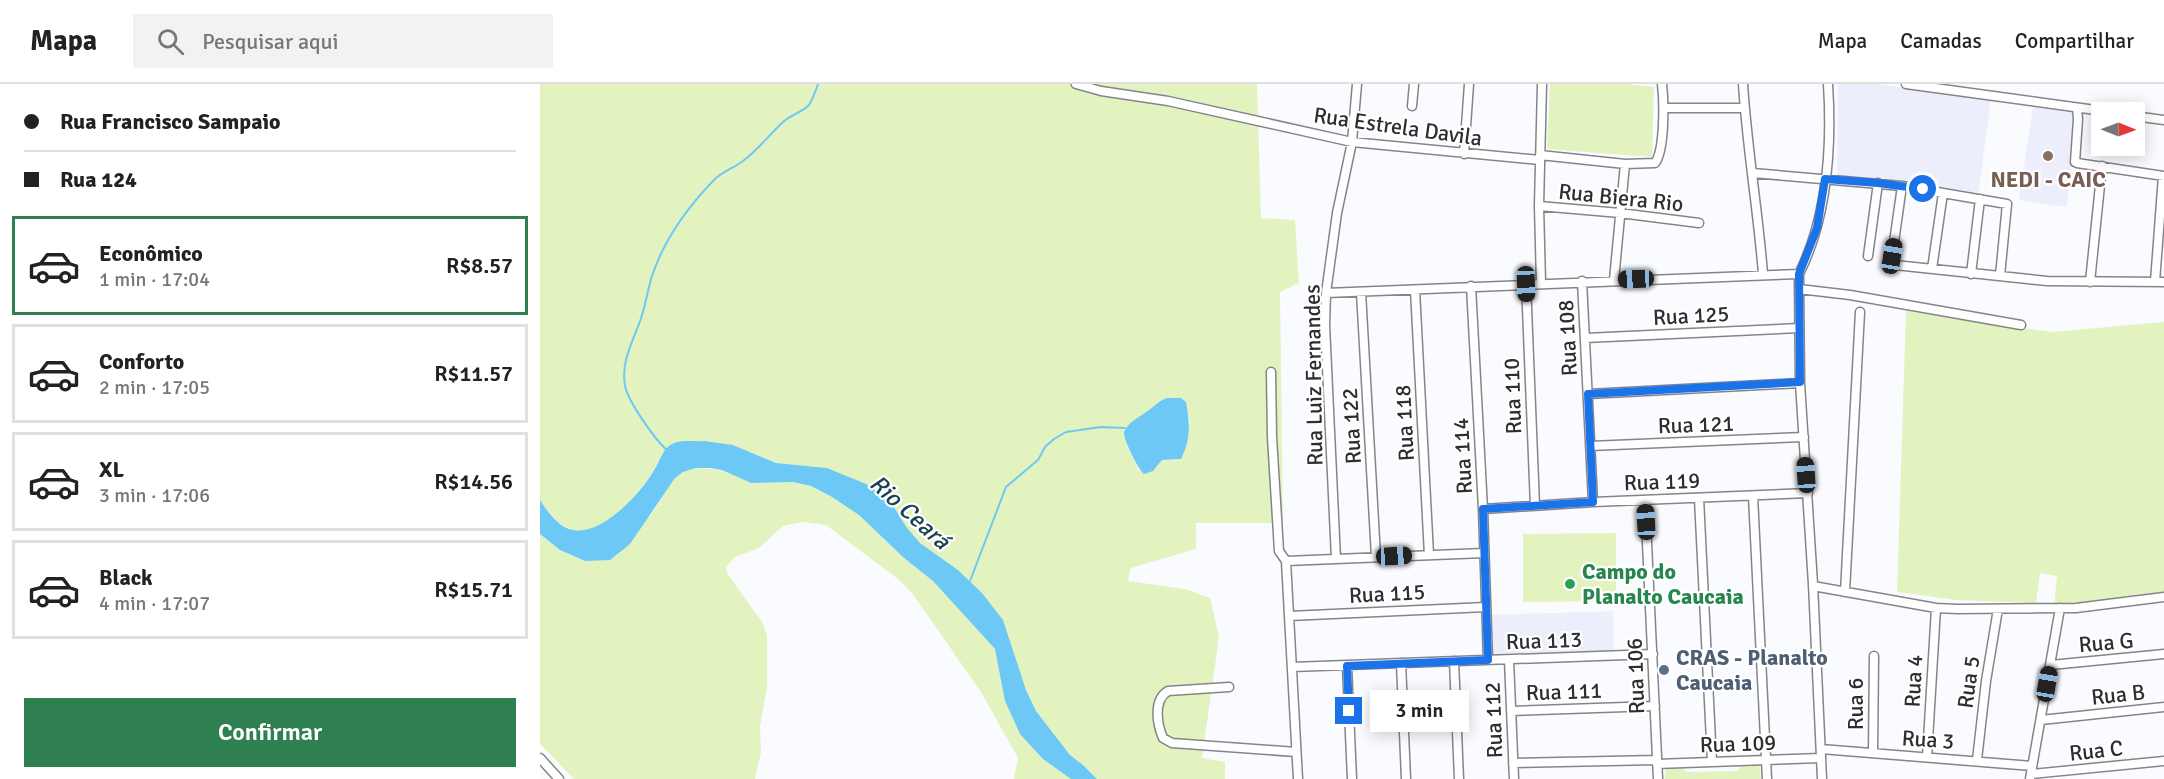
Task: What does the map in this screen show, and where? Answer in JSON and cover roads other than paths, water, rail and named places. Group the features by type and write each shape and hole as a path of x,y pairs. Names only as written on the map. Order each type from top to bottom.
{"street":[{"name":"Rua Estrela Davila","path":"1076,84 1101,91 1168,101 1352,142 1464,154 1625,164 1655,163 1660,153 1664,108"},
{"name":"Rua Luiz Fernandes","path":"1336,559 1325,325 1326,293 1337,213 1352,142 1357,84"},
{"path":"1412,105 1414,84"},
{"path":"1464,154 1469,84"},
{"path":"1542,84 1539,206 1542,283"},
{"path":"1743,84 1748,151 1753,173 1763,274"},
{"path":"1822,779 1808,493 1800,382 1799,274 1817,228 1829,156 1828,84"},
{"path":"1906,84 2091,110"},
{"path":"1663,85 1664,108 1745,108"},
{"path":"1902,186 1892,262 1895,265 1971,274 2090,282 2160,282 2164,176 2077,163 2075,159 2077,108"},
{"path":"2145,117 2164,120"},
{"path":"1614,280 1625,164"},
{"path":"2090,282 2102,166"},
{"path":"1753,173 1878,183 2007,204 2000,276"},
{"path":"1868,256 1878,183"},
{"path":"1932,269 1943,193"},
{"path":"1971,274 1980,199"},
{"name":"Rua Biera Rio","path":"1539,206 1620,213 1699,224"},
{"path":"1326,293 1799,274"},
{"name":"Rua 108","path":"1582,281 1593,502"},
{"name":"Rua 110","path":"1526,284 1535,506"},
{"name":"Rua 114","path":"1471,286 1483,509 1488,660"},
{"path":"1799,289 1850,295 2021,325"},
{"name":"Rua 118","path":"1415,290 1429,555"},
{"name":"Rua 122","path":"1361,292 1376,557"},
{"path":"1845,592 1860,312"},
{"name":"Rua 125","path":"1585,338 1800,328"},
{"path":"1271,372 1272,437 1279,550 1286,561 1298,779"},
{"path":"1588,394 1800,382"},
{"name":"Rua 121","path":"1590,446 1803,437"},
{"name":"Rua 119","path":"1483,509 1808,493"},
{"path":"1753,496 1767,779"},
{"path":"1699,498 1712,762"},
{"name":"Rua 106","path":"1645,500 1658,779"},
{"path":"1286,561 1484,554"},
{"path":"1813,586 1936,608 2091,607 2164,597"},
{"name":"Rua 115","path":"1289,616 1486,607"},
{"name":"Rua 4","path":"1927,757 1936,608"},
{"path":"2031,773 2060,608"},
{"name":"Rua 5","path":"1977,760 1986,681 1998,609"},
{"name":"Rua 113","path":"1292,668 1653,654"},
{"name":"Rua G","path":"2051,665 2164,654"},
{"name":"Rua 6","path":"1873,753 1874,656"},
{"name":"Rua 112","path":"1509,660 1514,779"},
{"path":"1454,662 1459,779"},
{"path":"1401,663 1406,779"},
{"path":"1347,666 1352,779"},
{"path":"1229,687 1164,693 1158,704 1163,738 1172,743 1296,752"},
{"name":"Rua 111","path":"1511,711 1655,706"},
{"name":"Rua B","path":"2041,720 2164,707"},
{"name":"Rua 109","path":"1513,764 1712,762 1820,753"},
{"name":"Rua 3","path":"1820,753 1873,753 1977,760 2031,773"},
{"path":"540,758 559,779"},
{"name":"Rua C","path":"2031,773 2164,761"}],"water":[{"path":"1167,398 1181,398 1186,402 1189,424 1187,445 1181,459 1162,460 1153,471 1144,474 1131,454 1124,432 1134,420"},
{"name":"Rio Ceará","path":"704,441 733,445 776,463 827,468 866,484 889,499 907,528 920,543 958,570 982,593 1003,620 1026,690 1036,711 1070,755 1097,779 1071,779 1043,759 1020,734 1005,701 995,649 933,581 904,558 859,515 811,486 793,482 751,483 722,470 710,468 696,468 683,472 675,478 630,544 610,560 585,561 560,550 540,534 540,500 554,518 568,529 584,530 596,526 608,520 630,501 648,479 663,452 669,446 679,442"}],"waterway":[{"path":"667,450 636,410 627,393 624,378 628,354 657,263 677,225 703,191 720,175 748,157 786,120 807,107 818,84"},
{"path":"970,581 1006,487 1038,460 1045,447 1066,432 1101,427 1125,428"}],"place":[{"name":"NEDI - CAIC","path":"2048,156"},
{"name":"Campo do Planalto Caucaia","path":"1570,584"},
{"name":"CRAS - Planalto Caucaia","path":"1664,670"}]}
